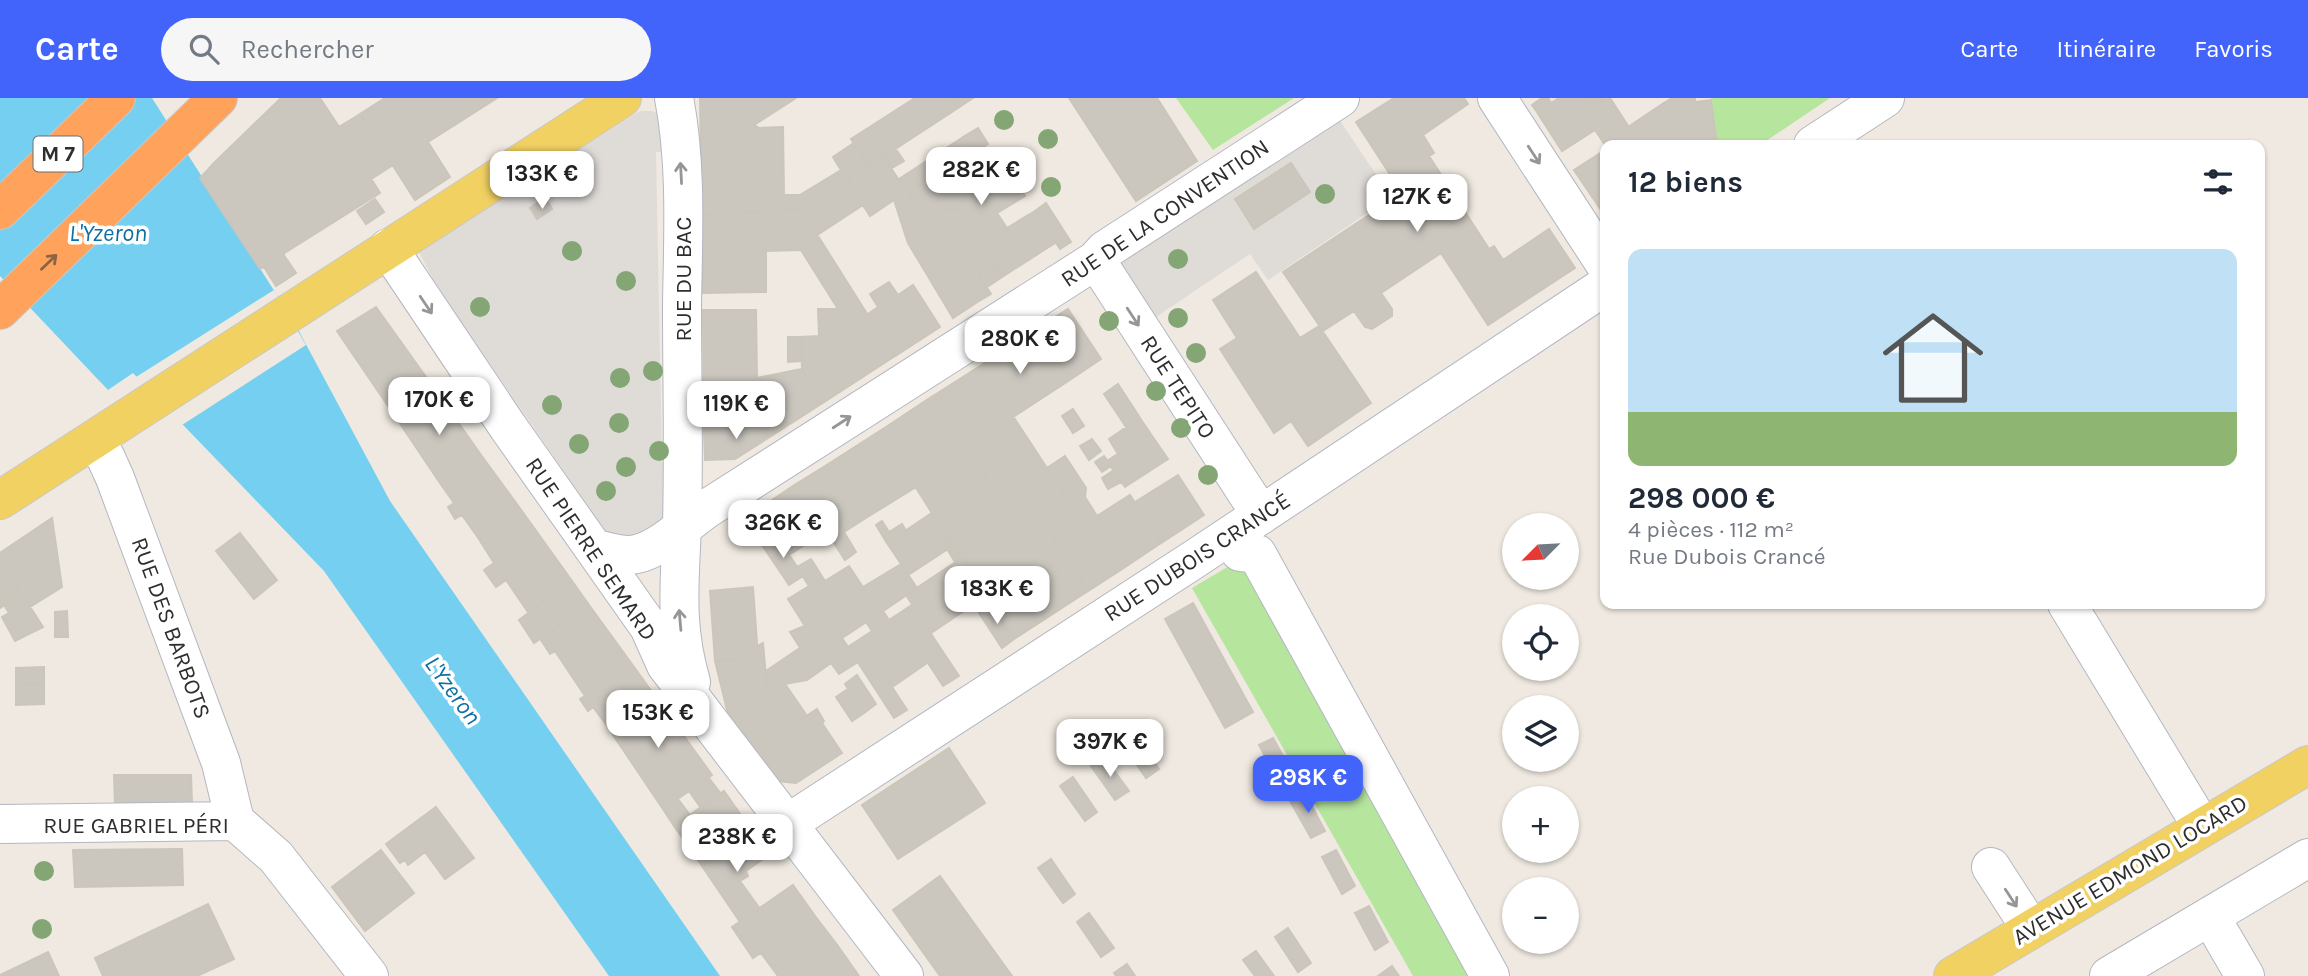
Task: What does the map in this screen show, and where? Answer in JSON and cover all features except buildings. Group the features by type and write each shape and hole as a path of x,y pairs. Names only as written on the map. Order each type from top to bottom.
{"highway":[{"name":"M 7","path":"0,210 116,98"},
{"path":"0,310 207,109"}],"main road":[{"path":"0,500 142,411 387,248 622,98"},
{"name":"AVENUE EDMOND LOCARD","path":"1953,976 2308,765"}],"street":[{"name":"RUE DU BAC","path":"674,98 683,206 682,525 677,582 684,658 699,711"},
{"name":"RUE DE LA CONVENTION","path":"595,549 627,555 644,553 660,544 682,525 1096,260 1105,250 1340,98"},
{"path":"1497,98 1600,256"},
{"path":"1821,140 1885,98"},
{"name":"RUE PIERRE SEMARD","path":"387,248 508,427 649,627 666,665 904,976"},
{"name":"RUE TEPITO","path":"1096,260 1261,515"},
{"name":"RUE DUBOIS CRANCÉ","path":"787,824 1261,515 1600,289"},
{"name":"RUE DES BARBOTS","path":"92,442 105,456 115,478 221,763 235,821"},
{"path":"1240,552 1257,554 1490,976"},
{"path":"2070,609 2203,827"},
{"name":"RUE GABRIEL PÉRI","path":"0,824 235,821 276,857 369,976"},
{"path":"2127,971 2210,916 2308,858"},
{"path":"1991,867 2031,929"},
{"path":"2210,916 2245,976"}],"green space":[{"path":"1176,98 1294,98 1213,150"},
{"path":"1711,98 1830,98 1767,140 1716,140"},
{"path":"1248,561 1468,976 1413,976 1192,588 1231,565"}],"shaded area":[{"path":"640,111 653,111 664,119 671,152 656,152 662,463 672,464 662,535 610,538 485,357 475,361 420,254 420,249"},
{"path":"1335,113 1391,197 1268,280 1250,254 1156,317 1118,259"}],"water":[{"name":"L'Yzeron","path":"0,98 152,98 294,322 390,501 720,976 609,976 324,571 133,373 108,390 0,276"}],"pier":[{"path":"274,290 306,345 182,425 136,377"}]}
